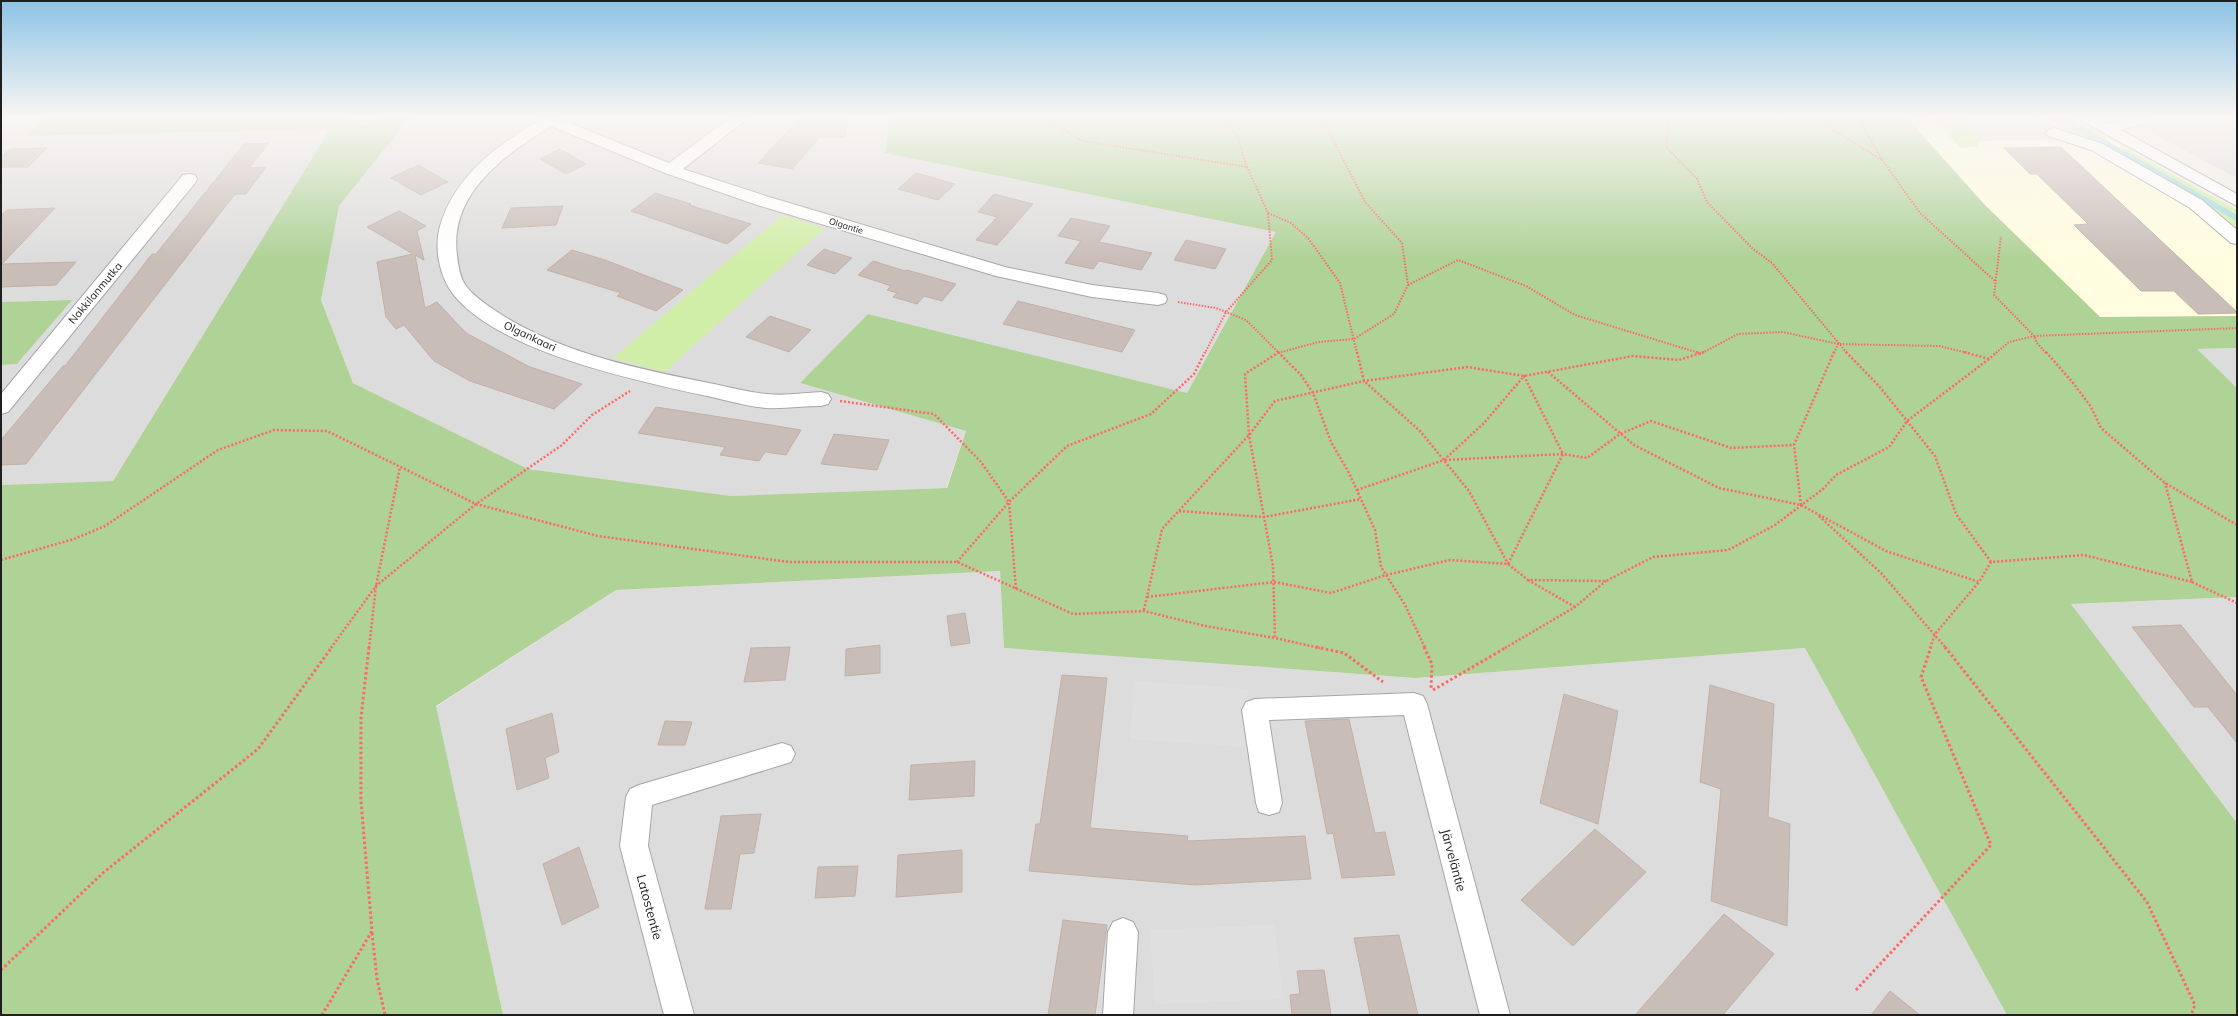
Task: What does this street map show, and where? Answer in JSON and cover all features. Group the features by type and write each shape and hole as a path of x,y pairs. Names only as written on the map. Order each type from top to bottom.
{"street":[{"name":"Olgankaari","path":"486,165 477,174 450,219 446,242 450,265 459,290 484,313 524,336 575,356 651,378 766,401 822,399"},
{"name":"Olgantie","path":"661,165 763,201 1002,272 1092,291 1158,299"},
{"path":"672,170 678,165"},
{"path":"2130,165 2196,204 2237,239"},
{"path":"2168,165 2237,202"},
{"name":"Nakkilanmutka","path":"1,407 189,179"},
{"path":"1269,803 1256,710 1422,698"},
{"name":"Järveläntie","path":"1422,698 1495,1015"},
{"name":"Latostentie","path":"679,1015 634,846 639,797 782,754"},
{"path":"1118,1015 1123,932"}],"path":[{"path":"1275,638 1273,566 1249,435 1245,374 1280,352 1318,342 1354,339 1394,314 1408,284 1402,243 1365,202 1346,165"},
{"path":"1684,165 1697,179 1707,202 1752,248 1772,263 1838,344 1879,386 1907,421 1934,456 1956,514 1992,562"},
{"path":"1886,165 1920,213 1995,282"},
{"path":"1268,213 1291,223 1308,238 1340,283 1364,381 1420,431 1469,491 1508,564 1528,580 1575,607"},
{"path":"2001,236 1994,295 2034,336 2037,343 2074,384 2091,407 2102,428 2165,483 2237,526"},
{"path":"1408,284 1458,260 1526,286 1575,316 1701,354"},
{"path":"1158,299 1216,308 1246,320 1280,352 1301,375 1313,393 1331,442 1361,499 1375,530 1381,567 1406,605 1432,664 1422,698"},
{"path":"1422,698 1575,607 1606,581 1653,557 1728,550 1776,525 1836,475 1889,447 1907,421 2009,342 2034,336 2237,328"},
{"path":"1144,610 1162,529 1249,435 1275,401 1364,381 1466,367 1524,376 1633,356 1679,360 1701,354 1738,334 1783,332 1838,344 1939,346 1989,359"},
{"path":"1801,505 1794,445 1838,344"},
{"path":"1548,372 1634,445 1719,488 1801,505 1886,551 1979,582"},
{"path":"1524,376 1563,454"},
{"path":"1444,460 1484,423 1524,376"},
{"path":"1,970 104,872 258,749 376,586 476,504 562,445 592,415 651,378"},
{"path":"822,399 934,414 981,462 1009,502 1016,590"},
{"path":"1356,490 1444,460 1563,454 1587,458 1620,434 1651,421 1731,448 1794,445"},
{"path":"1,560 74,539 105,526 218,450 274,430 327,431 476,504 598,536 789,562 957,562 1016,590 1073,614 1144,610 1205,626 1275,638 1344,653 1422,698"},
{"path":"1508,564 1563,454"},
{"path":"385,1015 377,979 372,931 362,801 361,718 376,586 400,466"},
{"path":"2165,483 2192,582"},
{"path":"1179,511 1264,517 1361,499"},
{"path":"1816,513 1881,573 1935,634 2147,902 2195,1005 2191,1015"},
{"path":"1992,562 2084,555 2192,582 2237,603"},
{"path":"1147,597 1274,582 1331,593 1386,575 1450,560 1508,564"},
{"path":"1856,990 1991,845 1920,676 1935,634 1979,582 1992,562"},
{"path":"1528,580 1606,581"},
{"path":"322,1015 372,931"}],"shaded area":[{"path":"1,165 308,165 113,481 1,485 1,365 17,364 71,300 1,302"},
{"path":"371,165 947,165 1277,232 1187,393 868,314 800,383 966,431 946,488 731,496 528,469 353,383 321,300 339,206"},
{"path":"1949,165 2157,165 2237,210 2237,316 2100,317 1984,204"},
{"path":"2213,165 2237,165 2237,178"},
{"path":"2237,348 2237,388 2196,349"},
{"path":"1000,571 1004,648 1415,678 1805,648 2007,1015 503,1015 436,707 616,590"},
{"path":"2237,597 2237,823 2071,604"},
{"path":"1135,681 1248,689 1248,747 1130,739"},
{"path":"1274,925 1283,999 1155,1004 1150,930"}],"green space":[{"path":"308,165 371,165 339,206 321,300 353,383 528,469 731,496 947,488 966,431 800,383 868,314 1187,393 1276,232 946,165 1949,165 1984,204 2100,317 2237,316 2237,348 2197,349 2237,388 2237,597 2071,604 2237,823 2237,1015 2007,1015 1805,648 1415,678 1004,648 1000,571 616,590 436,706 503,1015 1,1015 1,485 113,481"},
{"path":"2135,165 2156,165 2237,210 2237,231"},
{"path":"782,215 825,228 664,372 613,358"},
{"path":"72,300 17,364 1,365 1,302"}],"building":[{"path":"1,165 30,165 28,167 1,167"},
{"path":"227,165 251,165 249,168 266,167 246,194 235,194 26,464 1,465 1,440 63,366 65,366 152,254 156,254"},
{"path":"419,165 448,182 421,195 391,178"},
{"path":"551,165 583,165 566,174"},
{"path":"772,165 795,165 792,169"},
{"path":"2021,165 2081,165 2237,313 2198,314 2174,291 2141,291 2074,225 2088,224 2037,174 2030,174"},
{"path":"916,173 955,184 938,200 898,189"},
{"path":"655,193 751,224 727,244 631,211"},
{"path":"994,194 1033,204 997,245 976,240 997,217 978,212"},
{"path":"563,206 556,225 502,228 511,208"},
{"path":"55,208 2,264 76,262 56,285 1,287 1,215 7,210"},
{"path":"399,211 426,226 417,231 424,260 415,255 425,308 437,302 466,333 530,367 582,384 554,409 470,381 434,361 404,325 396,329 386,317 377,262 413,254 367,227"},
{"path":"1071,218 1110,226 1099,242 1152,253 1141,270 1099,261 1093,269 1065,263 1081,241 1058,236"},
{"path":"1186,240 1226,249 1215,269 1174,260"},
{"path":"824,249 852,258 835,274 807,265"},
{"path":"572,250 605,260 683,290 656,311 617,296 621,293 547,270"},
{"path":"873,261 956,284 942,301 924,296 917,304 893,297 897,293 887,290 891,286 858,275"},
{"path":"1018,301 1135,330 1122,352 1003,324"},
{"path":"770,316 811,330 789,352 746,337"},
{"path":"656,407 801,430 786,455 765,452 759,461 720,455 725,447 638,433"},
{"path":"834,434 889,440 877,470 821,464"},
{"path":"965,613 970,643 951,646 947,616"},
{"path":"2181,625 2237,695 2237,743 2208,707 2194,707 2132,627"},
{"path":"880,645 880,673 845,676 846,649"},
{"path":"790,647 785,680 744,682 751,648"},
{"path":"1062,675 1107,678 1090,828 1188,836 1187,841 1305,836 1311,879 1195,885 1029,871 1036,824 1040,824"},
{"path":"1710,685 1774,704 1768,817 1790,824 1787,926 1711,901 1721,789 1700,782"},
{"path":"1564,694 1618,711 1598,824 1540,803"},
{"path":"552,713 559,752 545,758 549,778 517,790 506,729"},
{"path":"1349,719 1375,833 1385,832 1395,875 1342,878 1333,833 1327,834 1305,721"},
{"path":"665,721 692,722 685,745 658,745"},
{"path":"975,761 974,796 909,800 911,765"},
{"path":"761,814 754,853 740,854 731,909 705,909 721,816"},
{"path":"1595,829 1646,872 1573,946 1521,900"},
{"path":"579,847 599,907 562,925 543,864"},
{"path":"962,850 962,892 896,897 898,855"},
{"path":"858,866 855,896 815,898 818,867"},
{"path":"1724,914 1774,954 1723,1015 1635,1015"},
{"path":"1063,920 1107,925 1095,1015 1048,1015"},
{"path":"1399,935 1418,1015 1370,1015 1354,938"},
{"path":"1324,970 1331,1015 1292,1015 1290,995 1300,994 1297,971"},
{"path":"1890,991 1920,1015 1871,1015"}],"waterway":[{"path":"2144,165 2237,218"}]}
